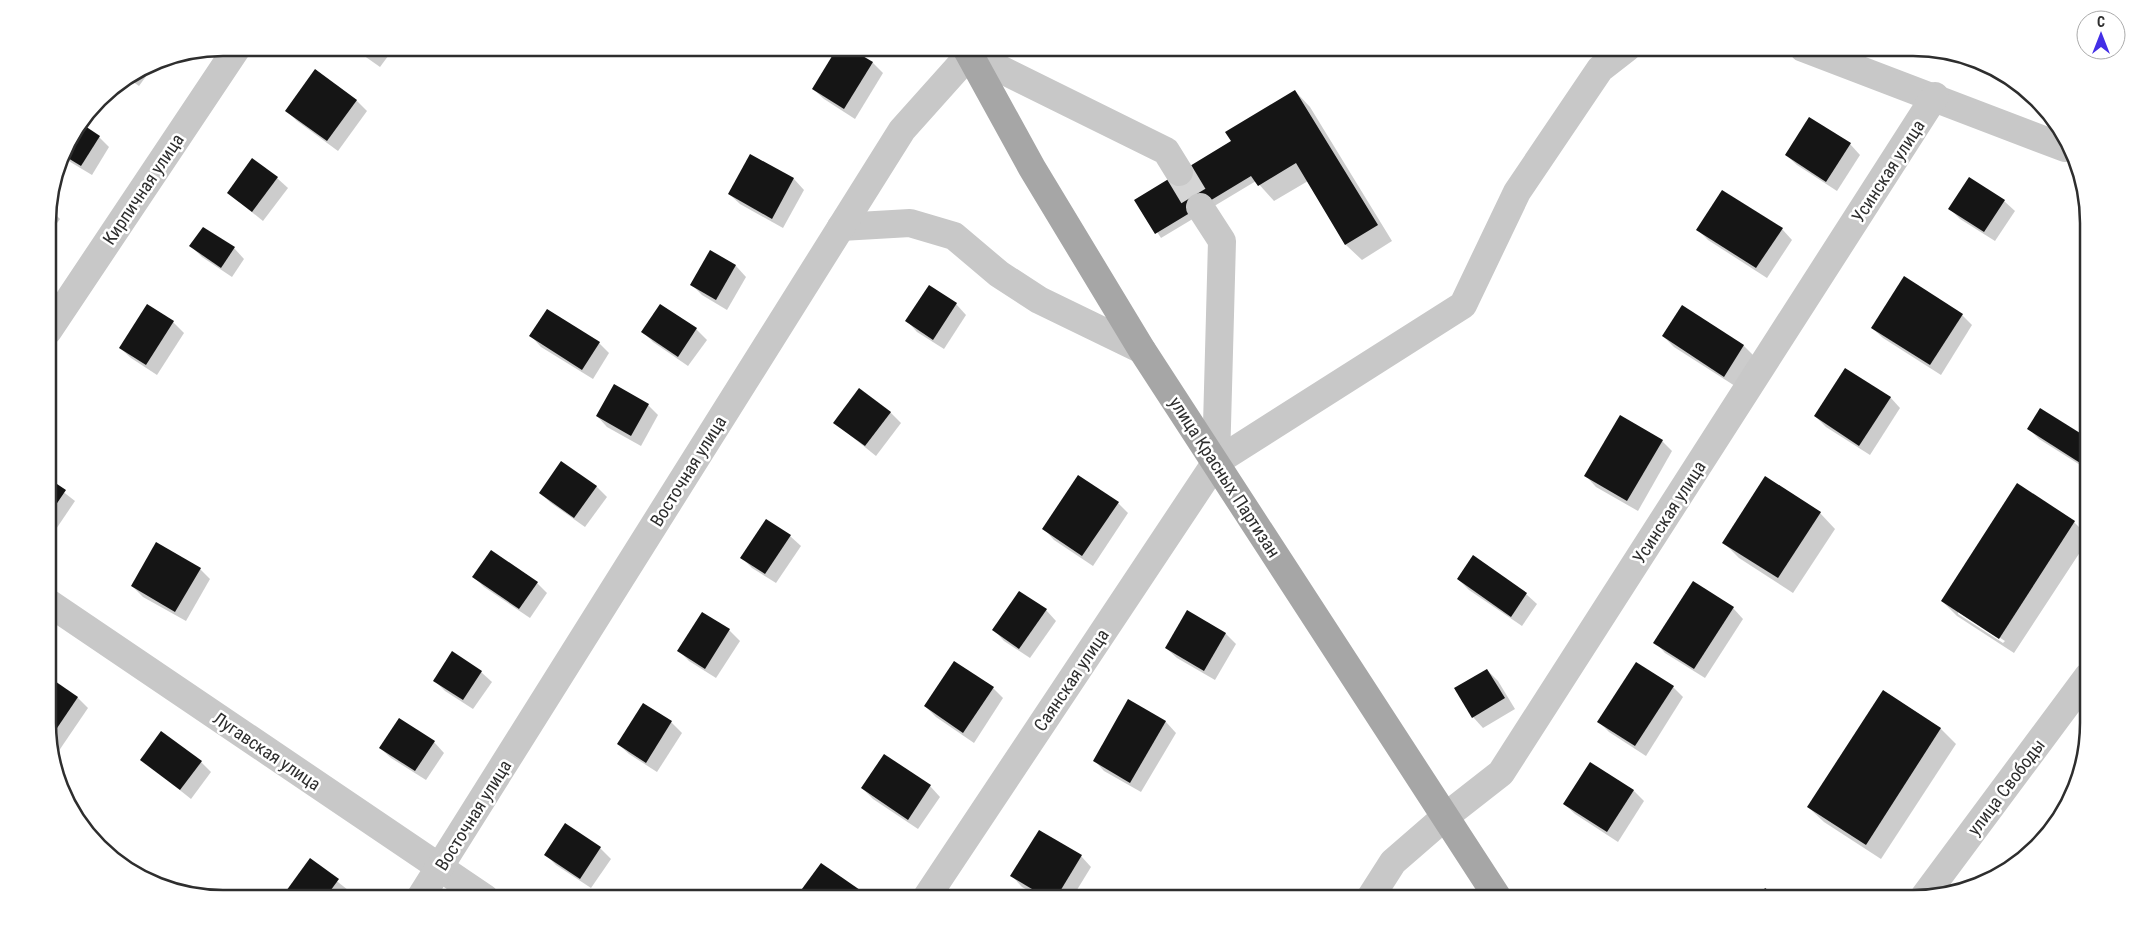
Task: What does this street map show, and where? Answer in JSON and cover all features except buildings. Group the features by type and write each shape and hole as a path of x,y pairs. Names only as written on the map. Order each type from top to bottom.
{"main road":[{"name":"улица Красных Партизан","path":"971,57 1032,168 1142,350 1492,889"}],"street":[{"path":"1216,462 1463,305 1517,192 1600,69 1616,56"},
{"path":"1828,56 2060,146"},
{"name":"Кирпичная улица","path":"57,318 231,57"},
{"name":"Восточная улица","path":"425,890 902,130 963,57"},
{"path":"979,57 1166,151 1179,172"},
{"name":"Усинская улица","path":"1376,889 1393,862 1446,816 1501,773 1935,96"},
{"path":"1200,207 1222,241 1216,462"},
{"path":"841,227 910,223 954,236 999,274 1039,300 1142,350"},
{"name":"Саянская улица","path":"932,890 1216,462"},
{"name":"Лугавская улица","path":"56,609 473,890"},
{"name":"улица Свободы","path":"1930,888 2080,687"}],"tunnel":[{"path":"1179,172 1200,207"}]}
